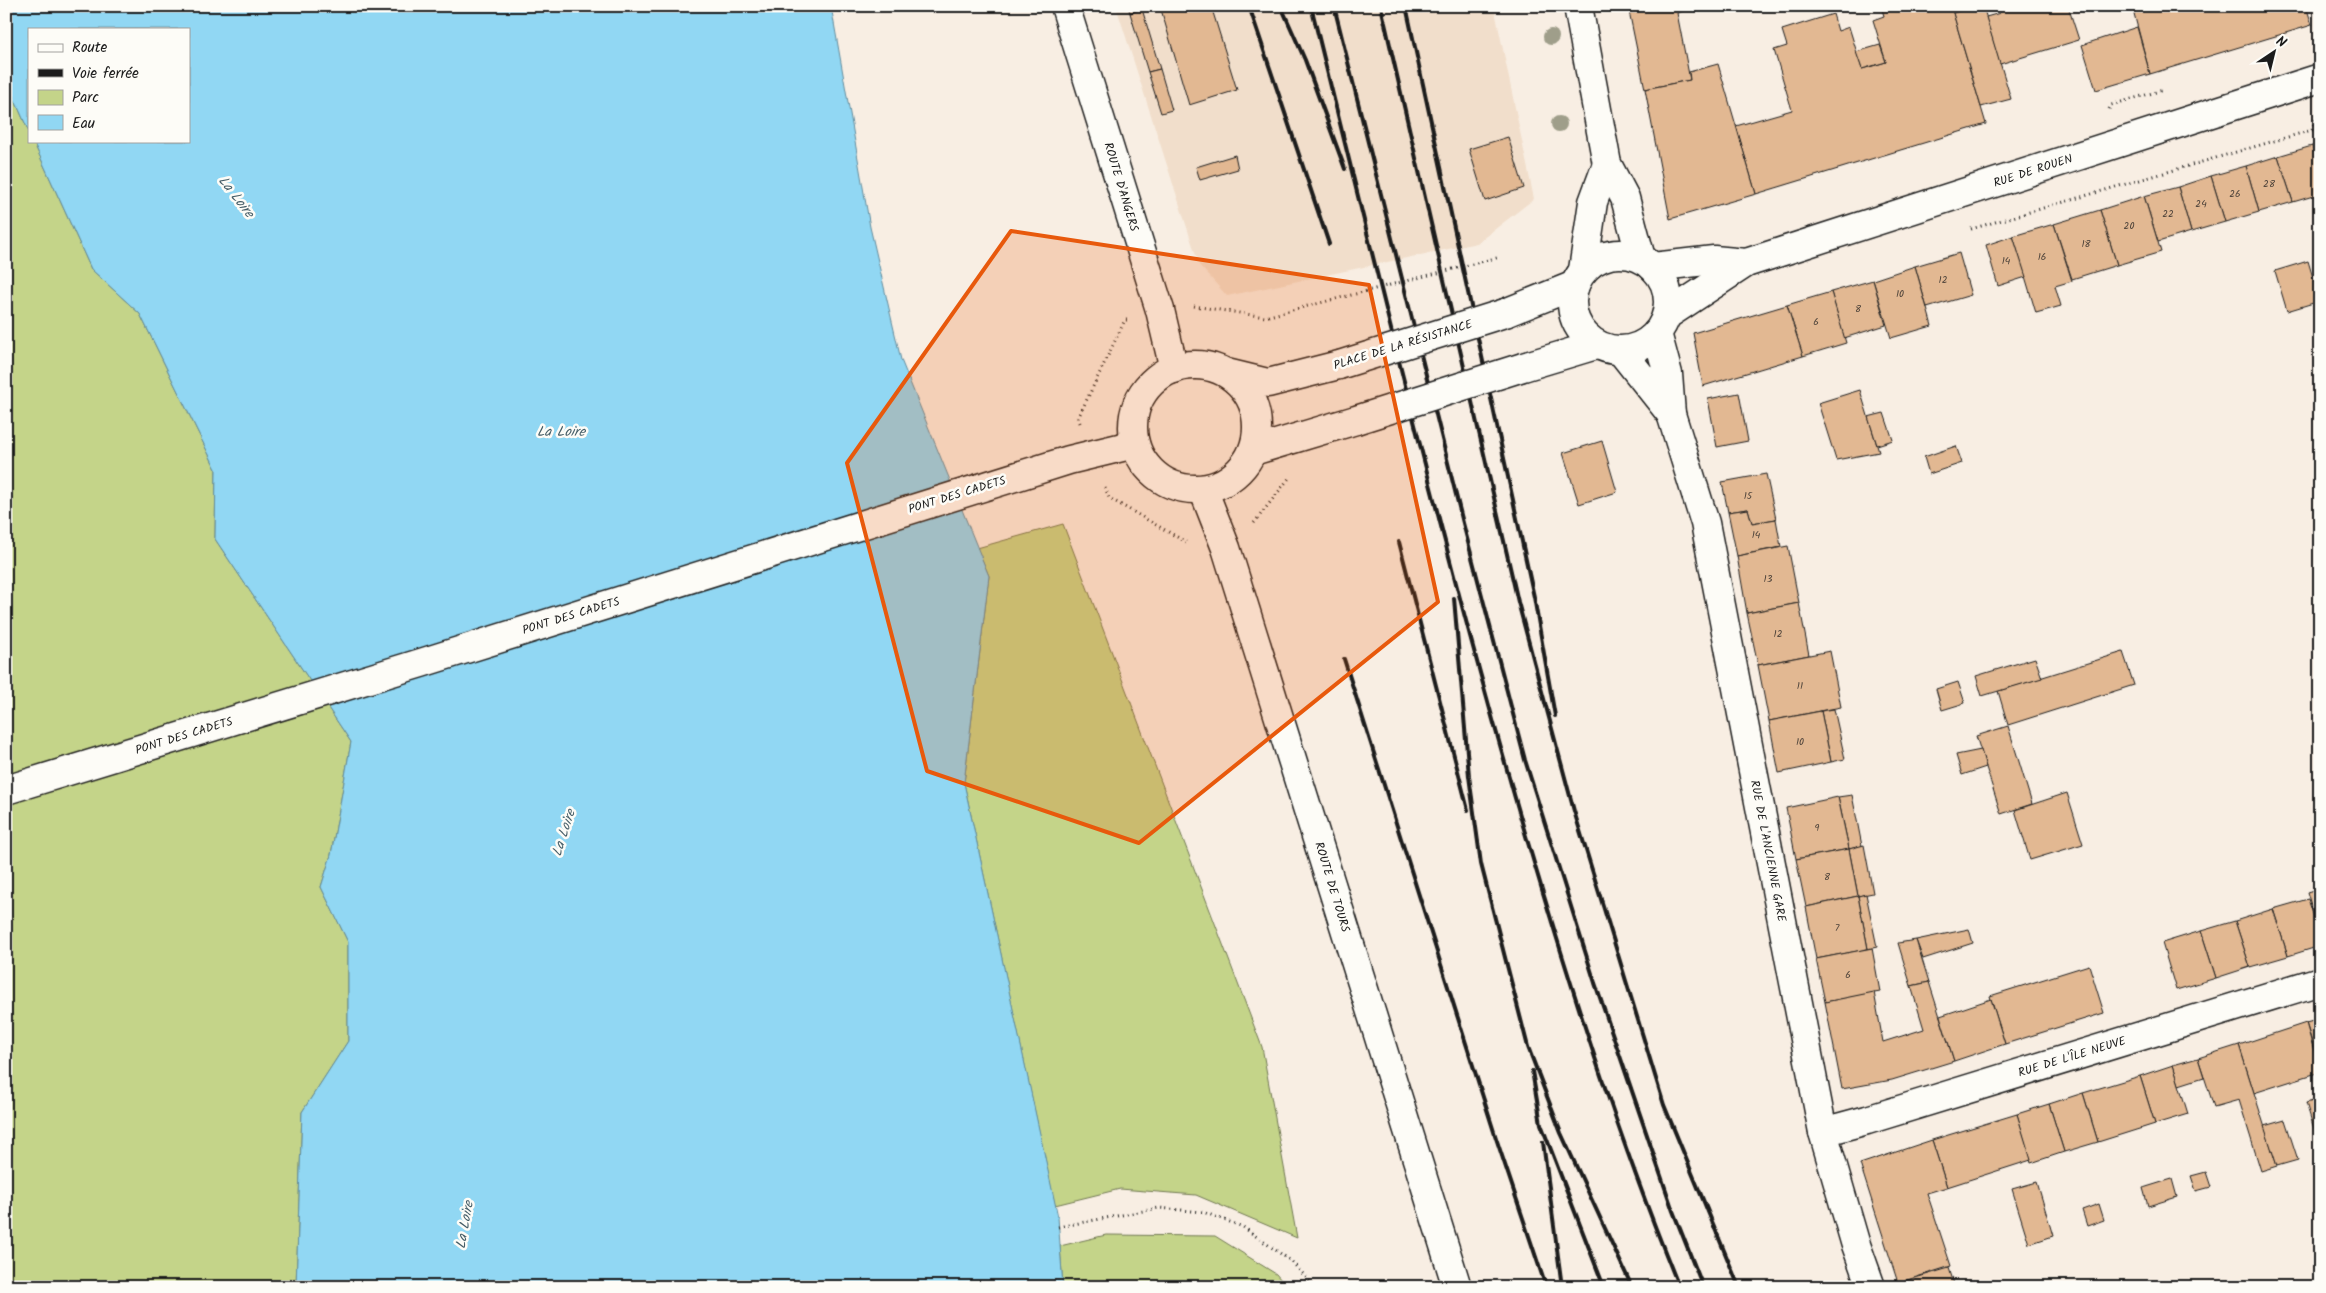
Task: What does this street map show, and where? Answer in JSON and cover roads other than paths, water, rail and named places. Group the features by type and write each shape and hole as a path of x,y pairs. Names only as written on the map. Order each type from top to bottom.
{"main road":[{"name":"ROUTE D'ANGERS","path":"1065,6 1160,310 1174,368"},
{"path":"1578,6 1607,164 1625,198 1647,263"},
{"name":"RUE DE ROUEN","path":"1662,324 1746,263 2320,78"},
{"path":"1607,164 1593,202 1579,278 1572,303 1574,317 1583,333 1608,348"},
{"path":"1253,451 1523,367 1608,348 1640,346 1662,324 1669,303 1667,288 1660,275 1647,263 1620,254 1605,256 1594,261 1579,278"},
{"name":"RUE DE ROUEN","path":"1647,263 1714,260 1746,263"},
{"name":"PLACE DE LA RÉSISTANCE","path":"1227,373 1268,383 1339,365 1504,313 1579,278"},
{"name":"RUE DE L'ANCIENNE GARE","path":"1662,324 1671,414 1705,523 1823,1132 1852,1233 1870,1287"},
{"name":"RUE DE L'ANCIENNE GARE","path":"1608,348 1671,414"},
{"path":"1192,365 1210,367 1227,373 1241,385 1251,400 1257,416 1257,434 1253,451 1244,465 1233,476 1219,485 1203,489 1186,488 1169,483 1154,474 1142,460 1135,444 1133,426 1136,407 1145,391 1157,378 1174,368 1192,365"},
{"name":"PONT DES CADETS","path":"6,790 420,664 1069,460 1135,444"},
{"name":"ROUTE DE TOURS","path":"1203,489 1226,548 1457,1287"},
{"name":"RUE DE L'ÎLE NEUVE","path":"1823,1132 2320,981"}],"water":[{"name":"La Loire","path":"6,6 831,6 870,227 901,360 989,576 964,783 1058,1217 1063,1287 296,1287 302,1112 348,1041 348,942 321,887 331,855 351,742 215,539 216,469 140,314 91,269 33,142 190,142 190,28 28,28 28,130 6,80"}],"railway":[{"path":"1249,6 1329,244"},
{"path":"1281,6 1305,60 1345,169"},
{"path":"1311,6 1441,526 1526,836 1560,950 1616,1120 1679,1287"},
{"path":"1334,6 1463,523 1525,760 1595,983 1673,1211 1703,1287"},
{"path":"1381,6 1518,602 1574,811 1664,1105 1739,1287"},
{"path":"1406,6 1534,597 1555,716"},
{"path":"1399,542 1468,810"},
{"path":"1454,598 1469,776 1481,864 1528,1047 1561,1133 1632,1287"},
{"path":"1344,659 1496,1138 1546,1287"},
{"path":"1532,1071 1541,1124 1604,1287"},
{"path":"1543,1142 1562,1287"}]}
